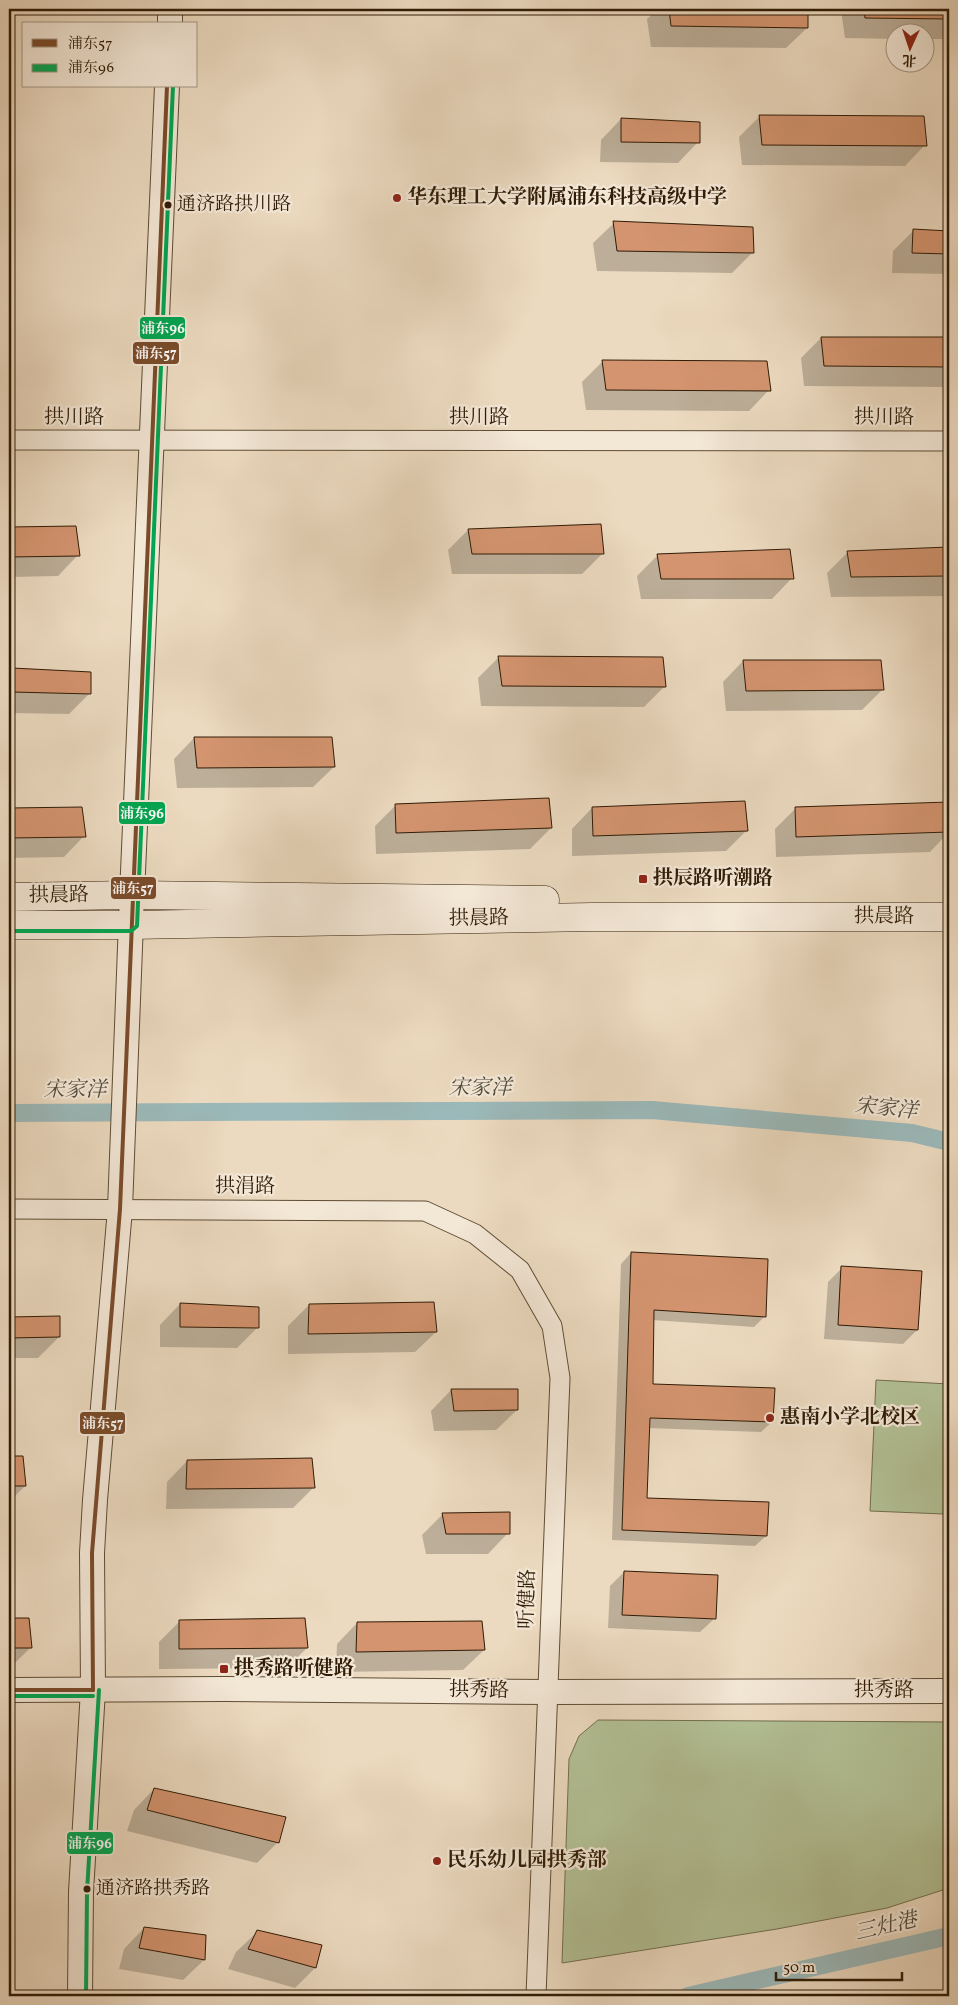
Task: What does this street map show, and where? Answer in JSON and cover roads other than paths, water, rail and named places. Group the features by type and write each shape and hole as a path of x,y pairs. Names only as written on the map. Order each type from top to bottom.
{"main road":[{"name":"拱晨路","path":"9,897 132,895 446,900 949,899"},
{"name":"拱晨路","path":"9,925 132,925 592,917 949,918"}],"street":[{"path":"170,9 170,22"},
{"path":"80,1996 81,1892 93,1690 92,1553 120,1209 167,88"},
{"name":"拱川路","path":"9,440 949,441"},
{"name":"拱涓路","path":"9,1209 425,1211 475,1234"},
{"name":"听健路","path":"475,1234 520,1270 552,1326 560,1378 536,1996"},
{"name":"拱秀路","path":"9,1690 224,1688 547,1692 949,1691"}],"waterway":[{"name":"宋家洋","path":"9,1113 652,1110 912,1133 949,1142"},
{"name":"三灶港","path":"688,1996 949,1936"}],"place":[{"name":"华东理工大学附属浦东科技高级中学","path":"397,198"},
{"name":"通济路拱川路","path":"168,205"},
{"name":"拱辰路听潮路","path":"643,879"},
{"name":"惠南小学北校区","path":"770,1418"},
{"name":"拱秀路听健路","path":"224,1669"},
{"name":"民乐幼儿园拱秀部","path":"437,1861"},
{"name":"通济路拱秀路","path":"87,1889"}]}
